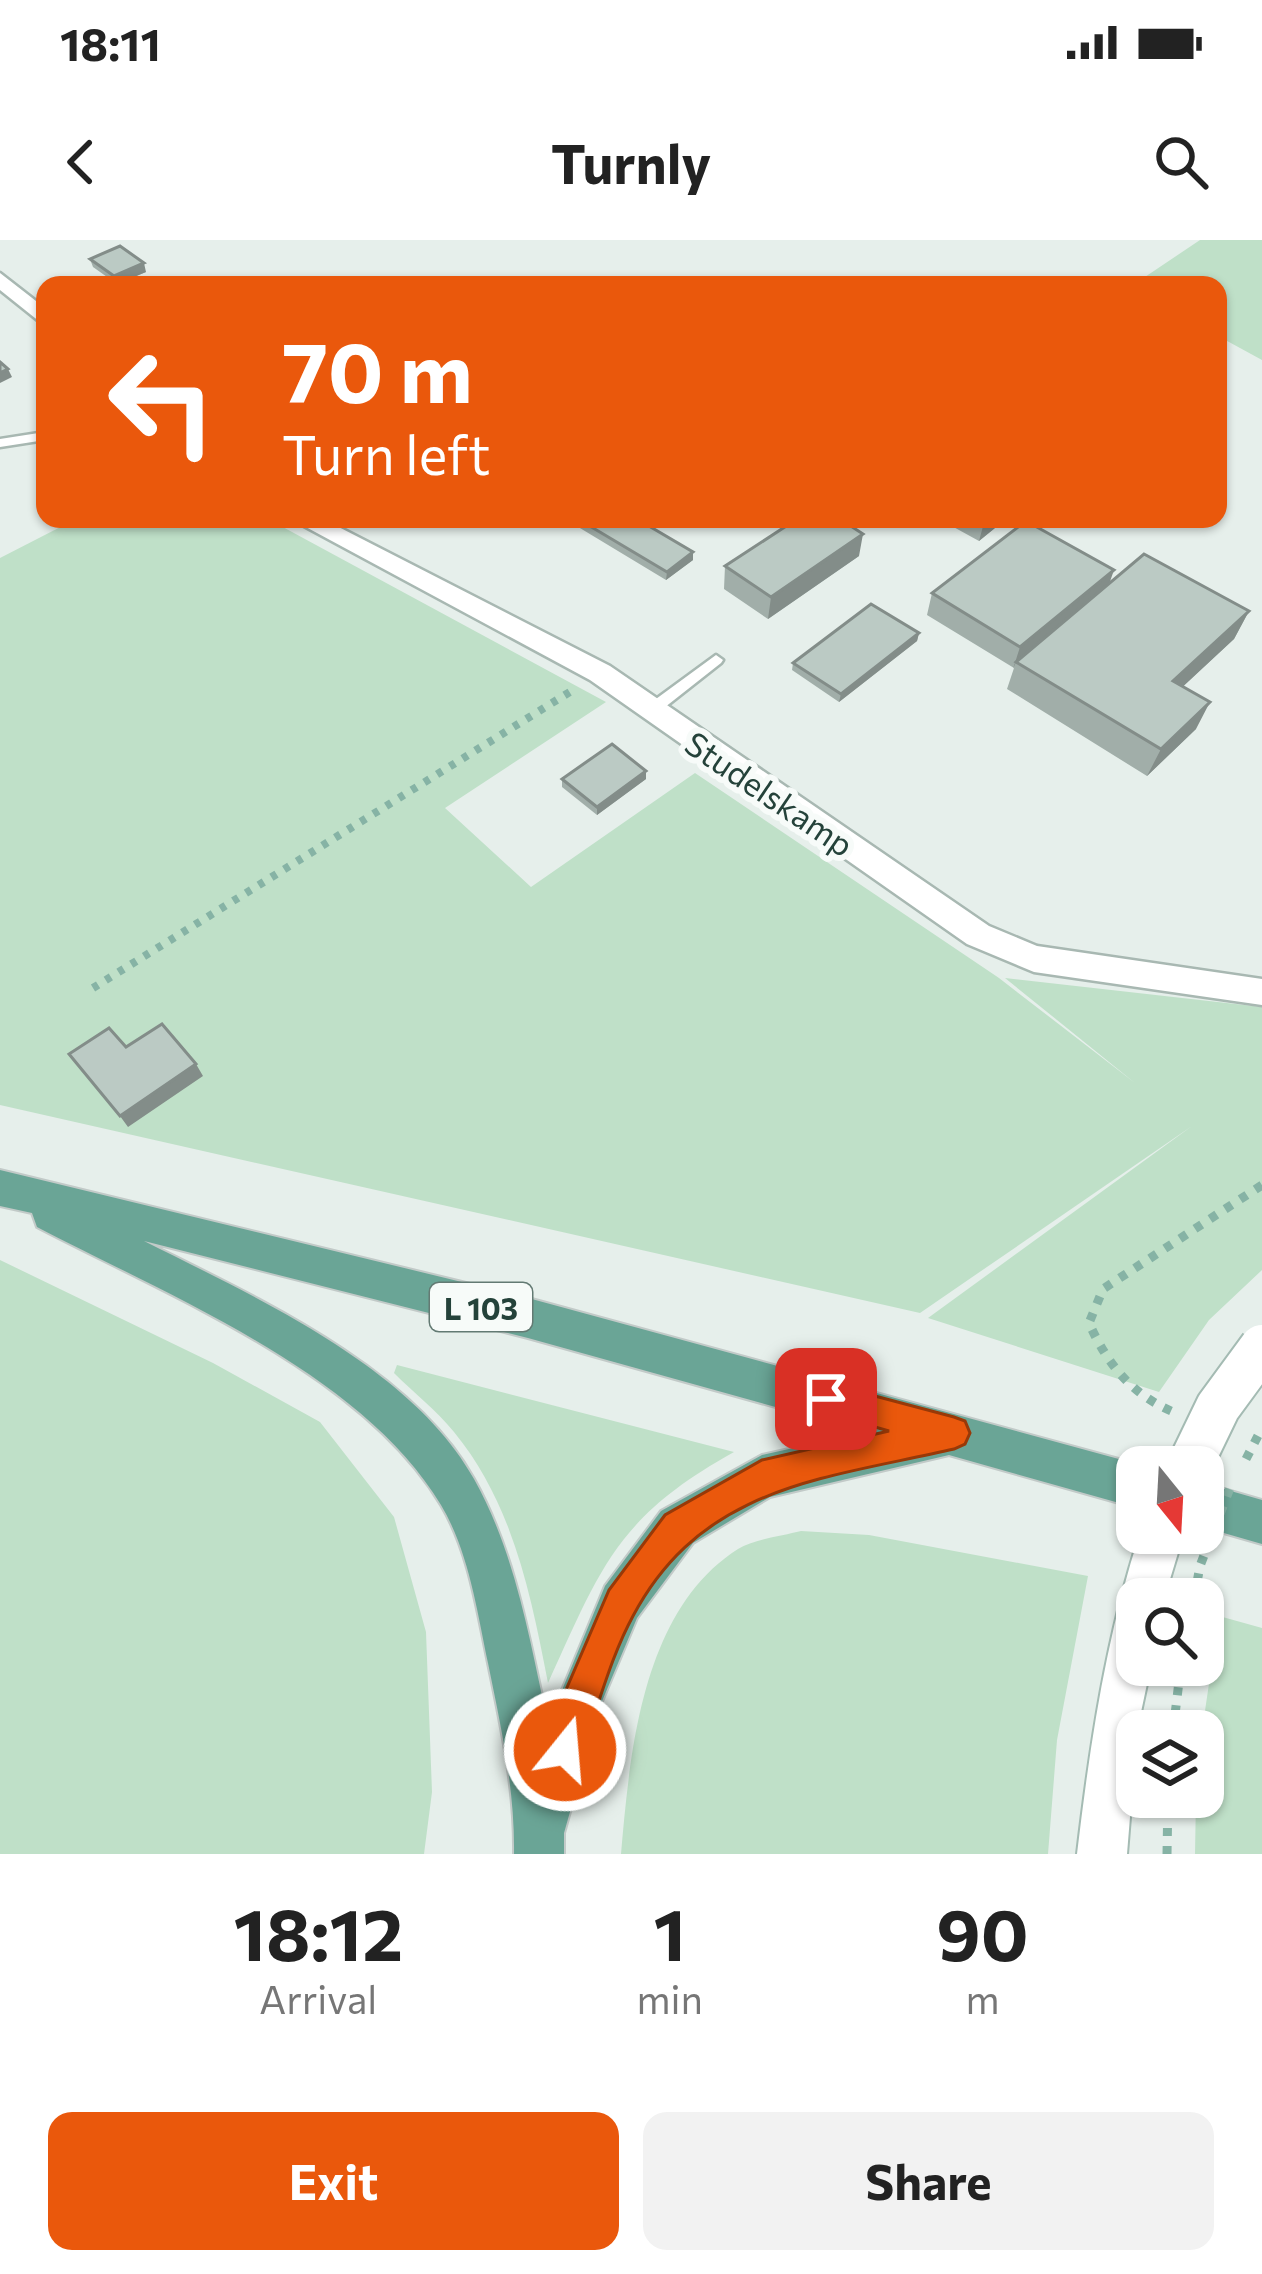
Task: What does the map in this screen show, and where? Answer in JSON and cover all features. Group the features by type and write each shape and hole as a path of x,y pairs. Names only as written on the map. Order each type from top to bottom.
{"main road":[{"name":"L 103","path":"3,1189 528,1318 1116,1480"},
{"path":"3,1189 345,1375 408,1431 456,1488 494,1583 518,1691 539,1846"},
{"path":"539,1846 577,1706 621,1602 676,1527 762,1477 954,1433"},
{"path":"1224,1510 1262,1522"}],"street":[{"path":"0,279 36,312"},
{"name":"Studelskamp","path":"325,528 600,674 978,935 1034,959 1262,992"},
{"path":"1199,1446 1218,1406 1262,1347"},
{"path":"1102,1854 1125,1686"}],"lane":[{"path":"0,443 36,437"},
{"path":"650,711 716,660"}],"path":[{"path":"93,988 600,674"},
{"path":"1186,1416 1151,1403 1106,1362 1089,1323 1103,1289 1262,1184"},
{"path":"1198,1578 1227,1494 1262,1428"},
{"path":"1242,1436 1262,1442"},
{"path":"1167,1854 1168,1818"}],"green space":[{"path":"1200,240 1262,240 1262,360 1227,341 1227,276 1146,276"},
{"path":"58,528 285,528 606,702 445,808 531,887 695,773 999,978 1135,1083 1005,978 1262,1007 1262,1270 1209,1320 1159,1392 928,1318 1192,1126 920,1313 0,1105 0,558"},
{"path":"0,1260 213,1363 320,1422 394,1517 426,1632 432,1792 424,1854 0,1854"},
{"path":"397,1365 734,1452 663,1499 617,1548 548,1683 517,1552 491,1489 454,1432 394,1373"},
{"path":"801,1531 869,1535 1088,1576 1057,1740 1048,1854 621,1854 630,1772 647,1686 680,1608 706,1575 738,1549"},
{"path":"1224,1617 1262,1628 1262,1854 1195,1854 1196,1818 1224,1818 1224,1710 1205,1710 1209,1686 1224,1686"}],"building":[{"path":"120,246 144,263 114,276 90,259"},
{"path":"593,528 652,528 693,552 667,572"},
{"path":"783,528 854,528 863,534 771,597 725,566"},
{"path":"1017,528 1039,528 1114,570 1020,647 932,593"},
{"path":"1144,554 1249,611 1173,681 1210,702 1161,749 1016,662"},
{"path":"871,604 919,633 841,694 793,663"},
{"path":"612,744 646,771 597,807 562,779"},
{"path":"162,1024 196,1064 120,1116 69,1054 109,1028 126,1047"}],"route":[{"path":"565,1750 577,1706 621,1602 676,1527 762,1477 954,1433 826,1399"}]}
